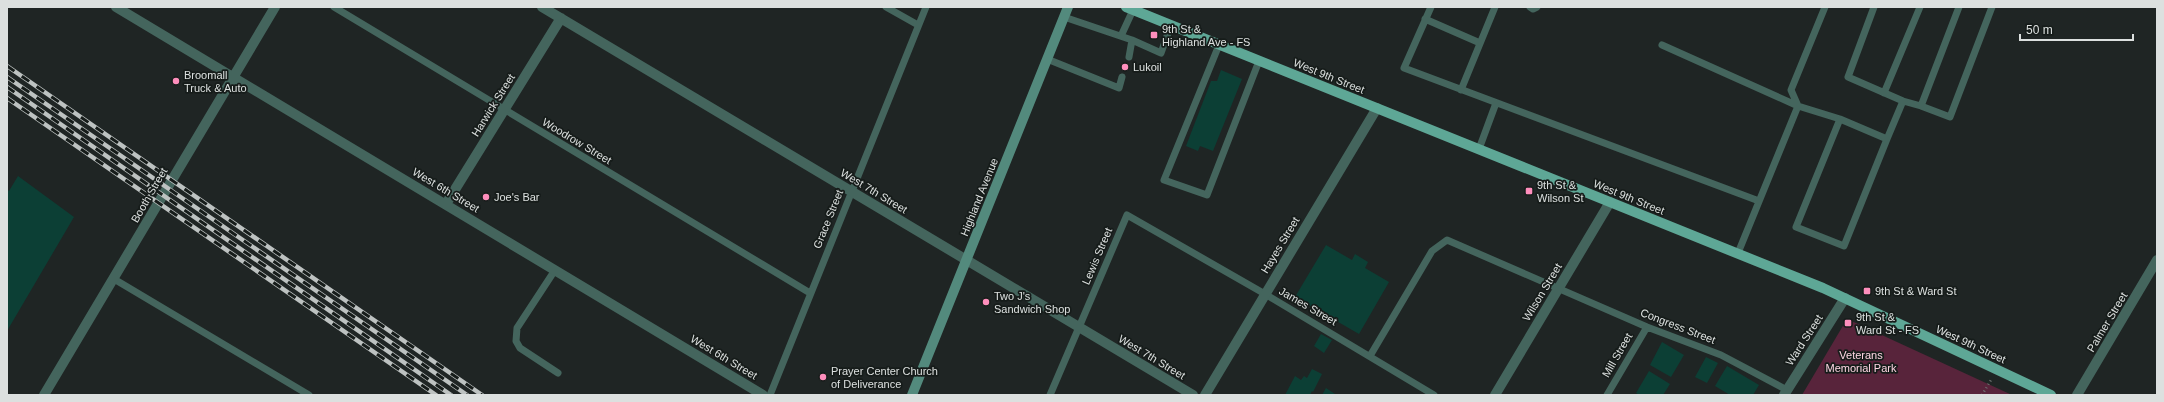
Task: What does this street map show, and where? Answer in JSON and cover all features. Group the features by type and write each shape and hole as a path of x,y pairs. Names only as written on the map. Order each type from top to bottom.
{"main road":[{"name":"Highland Avenue","path":"912,395 1068,7"},
{"name":"West 9th Street","path":"1129,8 1845,298 2051,395"}],"street":[{"name":"West 6th Street","path":"116,7 763,395"},
{"name":"Booth Street","path":"44,395 274,7"},
{"name":"West 7th Street","path":"542,7 1193,395"},
{"name":"Harwick Street","path":"446,204 560,18"},
{"name":"Hayes Street","path":"1205,395 1377,108"},
{"name":"Wilson Street","path":"1495,395 1610,202"},
{"name":"Palmer Street","path":"2077,395 2157,260"},
{"name":"Ward Street","path":"1785,392 1845,298"}],"lane":[{"name":"Woodrow Street","path":"334,7 810,293"},
{"path":"886,7 918,25"},
{"name":"Grace Street","path":"770,395 926,7"},
{"path":"1431,7 1404,68 1759,201"},
{"path":"1461,90 1495,7"},
{"path":"1530,7 1534,9 1537,7"},
{"path":"1738,254 1798,106 1791,90 1825,7"},
{"path":"1874,7 1848,77 1903,101 1950,117 1992,7"},
{"path":"1884,93 1920,7"},
{"path":"1921,106 1959,7"},
{"path":"1121,36 1129,8"},
{"path":"1064,17 1132,40 1161,53 1171,25"},
{"path":"1425,20 1480,43"},
{"path":"1129,57 1132,40"},
{"path":"1219,45 1164,180 1207,195 1258,60"},
{"path":"1662,46 1798,106 1840,119 1887,139"},
{"path":"1048,59 1119,88 1122,77"},
{"path":"1840,119 1796,227 1844,246 1903,101"},
{"path":"1479,149 1496,103"},
{"name":"James Street","path":"1127,215 1265,294 1434,395"},
{"name":"Lewis Street","path":"1050,395 1127,215"},
{"name":"Congress Street","path":"1370,356 1432,251 1447,240 1559,287 1647,327 1721,355 1785,392"},
{"path":"555,270 517,328 516,341 520,348 558,372"},
{"path":"114,279 309,395"},
{"name":"Mill Street","path":"1607,395 1647,327"}],"path":[{"path":"1982,395 1997,369"}],"green space":[{"name":"Veterans Memorial Park","path":"1847,319 2012,395 1802,395"}],"building":[{"path":"1221,70 1242,79 1213,151 1200,146 1198,151 1186,146 1211,81 1217,81"},
{"path":"18,176 74,217 7,331 7,189 9,191"},
{"path":"1326,245 1352,260 1355,254 1368,262 1365,268 1389,282 1359,334 1295,297"},
{"path":"1321,334 1332,340 1324,353 1314,346"},
{"path":"1662,342 1684,355 1671,377 1650,365"},
{"path":"1706,357 1718,363 1707,383 1695,377"},
{"path":"1727,366 1759,385 1753,395 1730,395 1715,386"},
{"path":"1312,369 1322,374 1310,395 1285,395 1295,376 1301,380 1304,376 1307,378"},
{"path":"1649,371 1670,384 1663,395 1639,395 1636,393"},
{"path":"1326,388 1335,394 1335,395 1322,395"}],"railway":[{"path":"7,66 482,395"},
{"path":"7,77 467,395"},
{"path":"7,87 451,395"},
{"path":"7,98 436,395"}],"place":[{"name":"9th St & Highland Ave - FS","path":"1154,35"},
{"name":"Lukoil","path":"1125,67"},
{"name":"Broomall Truck & Auto","path":"176,81"},
{"name":"9th St & Wilson St","path":"1529,191"},
{"name":"Joe's Bar","path":"486,197"},
{"name":"9th St & Ward St","path":"1867,291"},
{"name":"Two J's Sandwich Shop","path":"986,302"},
{"name":"9th St & Ward St - FS","path":"1848,323"},
{"name":"Prayer Center Church of Deliverance","path":"823,377"}]}
